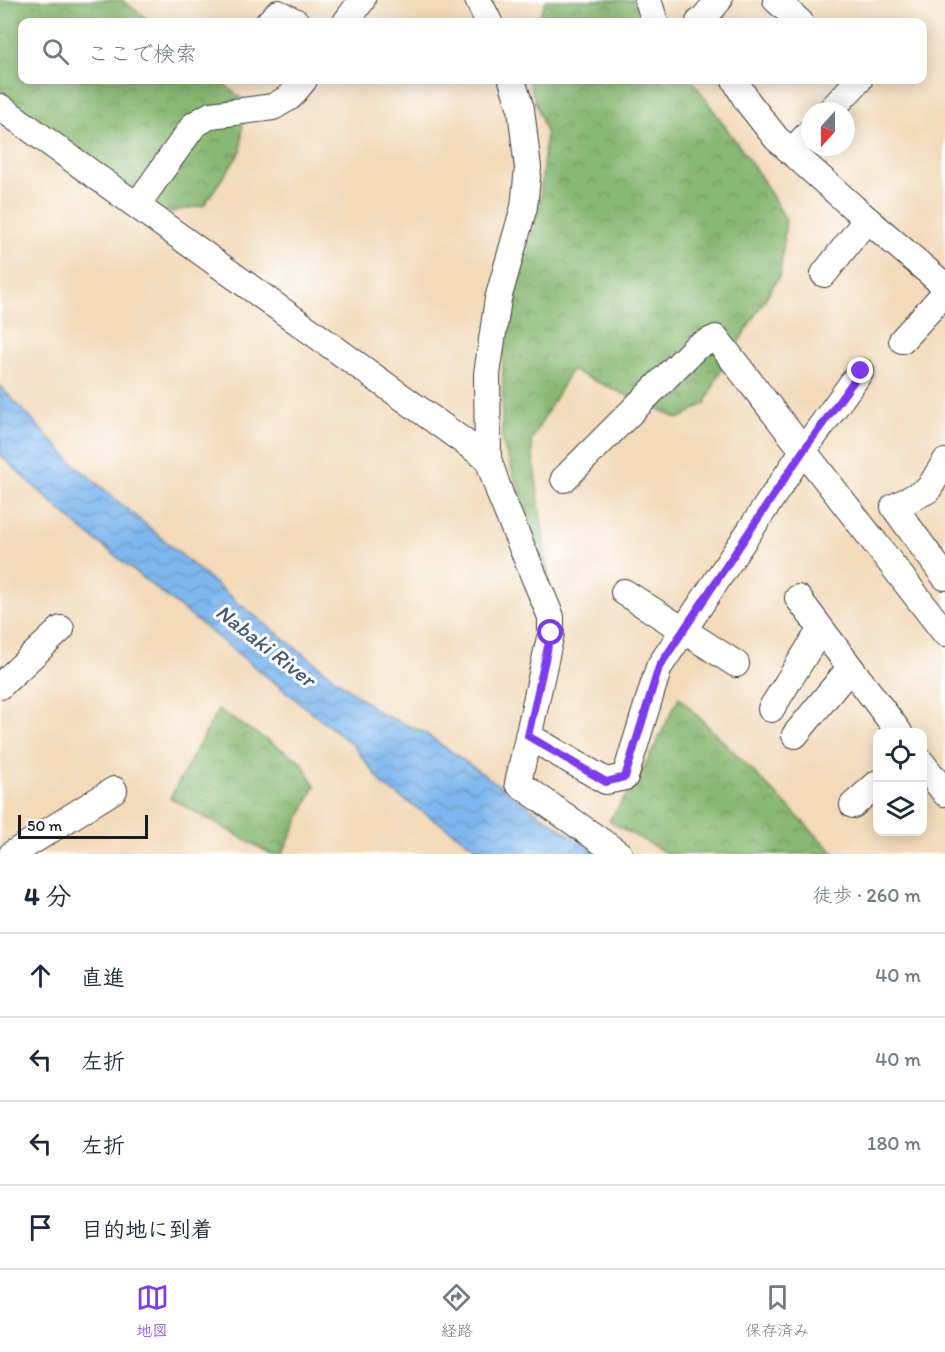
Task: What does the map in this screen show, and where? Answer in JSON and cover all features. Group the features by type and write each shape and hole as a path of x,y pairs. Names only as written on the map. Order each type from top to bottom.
{"street":[{"path":"349,18 362,0"},
{"path":"478,0 487,18"},
{"path":"648,0 654,18"},
{"path":"705,18 719,0"},
{"path":"776,0 796,18"},
{"path":"273,18 278,13 288,18"},
{"path":"137,205 194,125 211,115 273,107 290,97 301,84"},
{"path":"513,84 521,109 528,168 524,207 498,299 487,374 488,459 501,497 551,617 551,633 518,783 619,854"},
{"path":"737,84 747,101 776,138 945,286"},
{"path":"838,102 855,84"},
{"path":"0,107 488,459"},
{"path":"791,152 801,141"},
{"path":"824,274 867,219"},
{"path":"902,340 945,293"},
{"path":"564,479 696,347 716,338 945,633"},
{"path":"528,736 606,782 625,777 659,667 803,451 861,371"},
{"path":"945,462 928,490 894,507 945,577"},
{"path":"922,602 945,581"},
{"path":"624,592 736,664"},
{"path":"798,598 896,728"},
{"path":"0,686 62,629"},
{"path":"771,709 821,629"},
{"path":"795,735 850,668"},
{"path":"927,770 945,793"},
{"path":"853,806 873,788"},
{"path":"12,854 114,790"}],"green space":[{"path":"0,0 122,0 146,18 18,18 18,84 224,84 244,101 241,151 204,205 157,215 0,91"},
{"path":"546,0 639,0 647,18 539,18"},
{"path":"529,84 695,84 761,177 786,220 780,275 717,377 706,403 679,419 571,370 531,441 549,580 502,441 503,335 540,201 546,133"},
{"path":"679,697 835,854 668,854 609,821 642,772"},
{"path":"218,710 301,761 315,786 282,854 271,854 170,798"}],"water":[{"name":"Nabaki River","path":"0,386 74,464 237,602 381,714 423,732 597,854 486,854 384,786 353,745 79,527 0,455"}],"route":[{"path":"551,633 528,736 606,782 625,777 659,667 803,451 861,371"}]}
